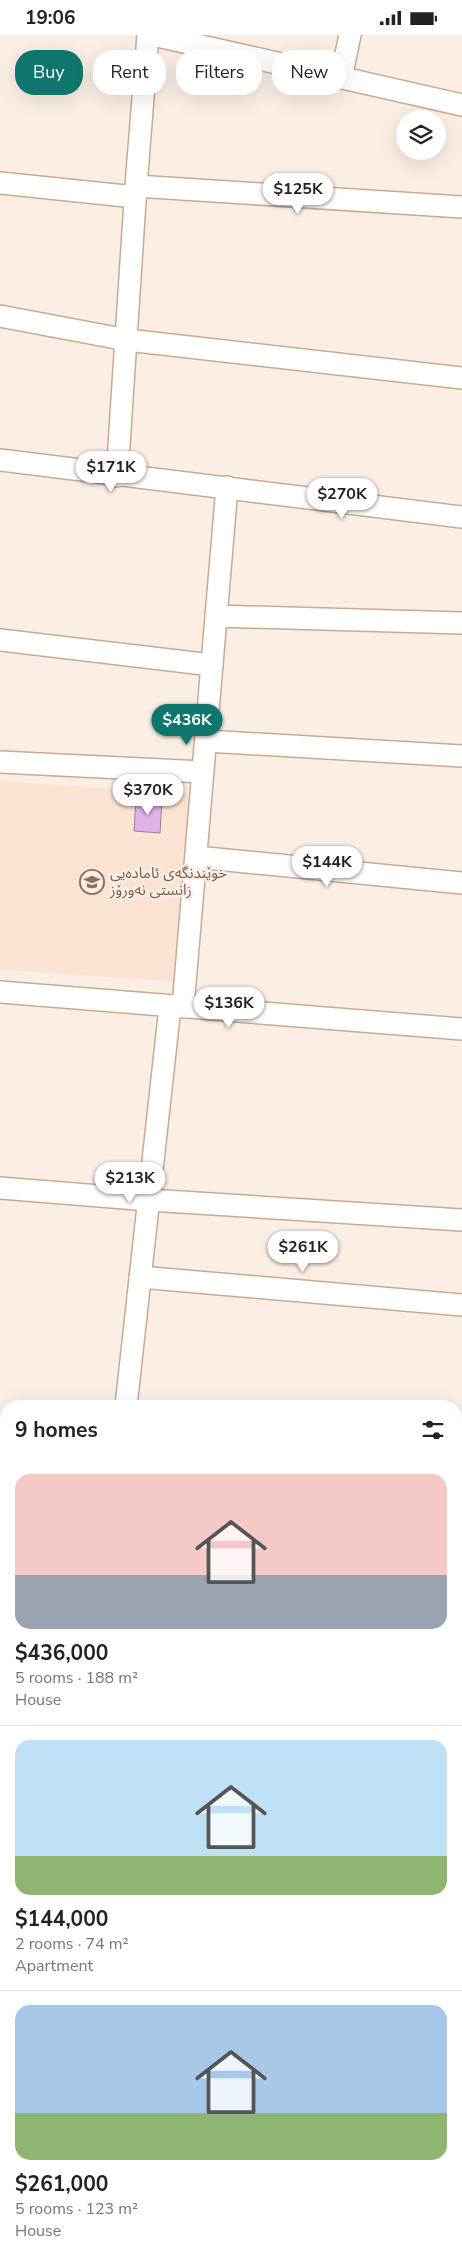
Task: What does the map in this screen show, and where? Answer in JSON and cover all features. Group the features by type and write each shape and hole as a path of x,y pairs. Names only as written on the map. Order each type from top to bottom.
{"street":[{"path":"116,476 148,35"},
{"path":"153,35 272,62"},
{"path":"346,54 350,35"},
{"path":"346,79 462,105"},
{"path":"0,183 462,207"},
{"path":"0,316 127,340 462,378"},
{"path":"0,460 116,476 227,487 462,517"},
{"path":"127,1400 149,1200 196,857 227,487"},
{"path":"216,616 462,623"},
{"path":"0,640 212,665"},
{"path":"206,741 462,756"},
{"path":"0,762 203,772"},
{"path":"196,857 462,883"},
{"path":"0,992 462,1029"},
{"path":"0,1005 25,995"},
{"path":"0,1188 149,1200 462,1220"},
{"path":"140,1277 462,1305"}],"shaded area":[{"name":"خوێندنگەی ئامادەیی زانستی نەورۆز","path":"0,781 191,794 174,982 0,969"}],"building":[{"path":"136,800 162,801 160,833 134,831"}],"place":[{"name":"خوێندنگەی ئامادەیی زانستی نەورۆز","path":"92,882"}]}
